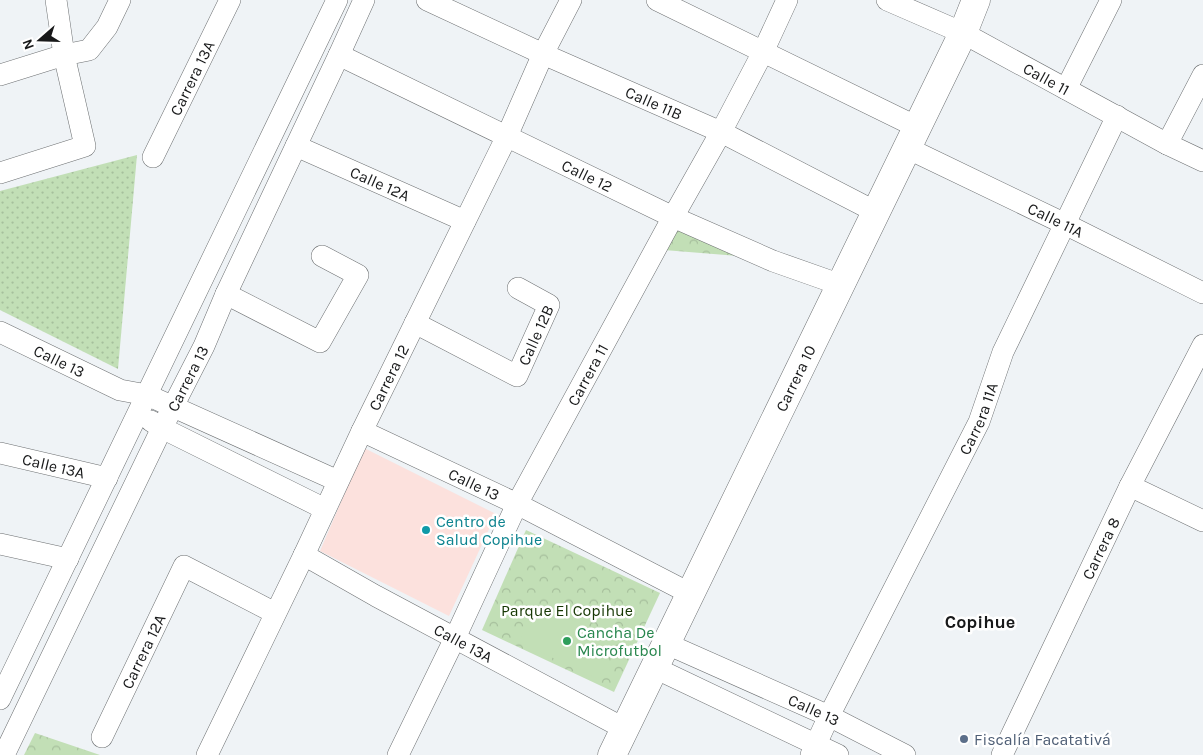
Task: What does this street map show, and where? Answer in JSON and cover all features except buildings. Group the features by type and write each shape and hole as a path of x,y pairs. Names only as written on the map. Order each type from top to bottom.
{"street":[{"path":"0,173 85,146 64,56 56,0"},
{"path":"0,75 90,50 107,27 120,0"},
{"name":"Carrera 13A","path":"153,157 230,0"},
{"name":"Carrera 13","path":"0,699 337,0"},
{"name":"Carrera 13","path":"4,755 162,428 204,346 226,294 340,55 364,0"},
{"name":"Calle 11B","path":"427,0 543,54 721,132 876,212"},
{"name":"Carrera 12","path":"206,755 304,555 414,323 507,136 543,54 571,0"},
{"name":"Calle 11A","path":"656,0 763,52 1065,224 1203,293"},
{"name":"Carrera 11","path":"398,755 455,638 516,504 721,132 763,52 787,0"},
{"name":"Calle 11","path":"887,0 963,34 1167,144 1203,161"},
{"name":"Carrera 10","path":"612,755 963,34 976,0"},
{"path":"1066,89 1111,0"},
{"name":"Calle 12","path":"340,55 673,217 773,261 841,285"},
{"path":"1167,144 1203,75"},
{"name":"Carrera 11A","path":"814,750 829,716 980,422 1003,352 1117,116"},
{"name":"Calle 12A","path":"296,146 465,221"},
{"path":"226,294 320,342 358,275 322,256"},
{"name":"Calle 12B","path":"414,323 517,376 549,305 518,288"},
{"name":"Calle 13","path":"0,332 120,390 142,404 162,428 325,509"},
{"name":"Carrera 8","path":"1002,755 1130,486 1203,345"},
{"name":"Calle 13","path":"142,404 173,407 338,481"},
{"name":"Calle 13","path":"362,431 516,504 691,594"},
{"name":"Calle 13A","path":"0,453 107,478"},
{"path":"1130,486 1203,521"},
{"path":"0,546 68,559"},
{"name":"Calle 13A","path":"304,555 376,596 625,729"},
{"name":"Carrera 12A","path":"102,737 184,566 275,613"},
{"name":"Calle 13","path":"661,656 829,716 905,755"},
{"name":"Calle 13","path":"661,656 814,750 838,755"}],"shaded area":[{"path":"364,448 496,514 449,616 320,551"}],"green space":[{"path":"137,155 118,369 0,310 0,191"},
{"path":"676,224 738,256 664,250"},
{"name":"Parque El Copihue","path":"526,530 660,593 614,692 482,630"},
{"name":"Cancha De Microfutbol","path":"536,603 616,640 598,679 519,642"},
{"path":"35,733 100,755 24,755"}],"place":[{"name":"Centro de Salud Copihue","path":"426,530"},
{"name":"Cancha De Microfutbol","path":"567,641"},
{"name":"Fiscalía Facatativá","path":"964,739"}],"district":[{"name":"Copihue","path":"980,622"}]}
